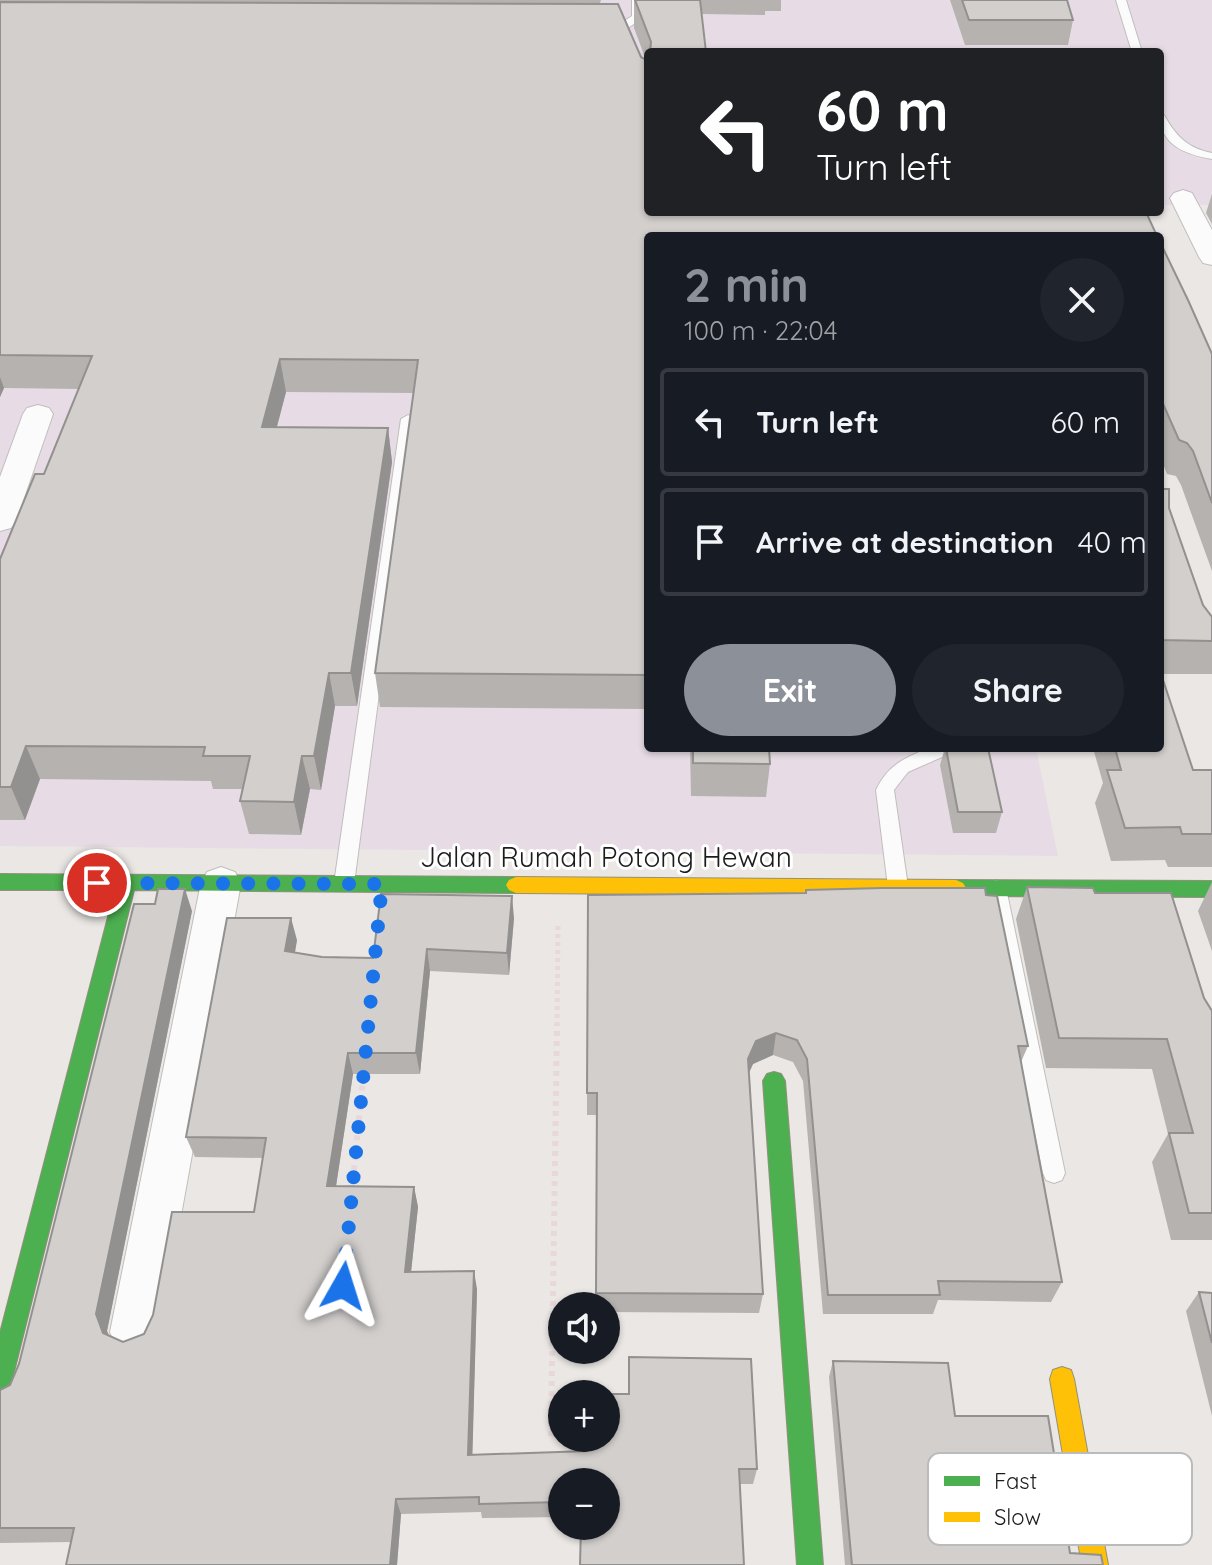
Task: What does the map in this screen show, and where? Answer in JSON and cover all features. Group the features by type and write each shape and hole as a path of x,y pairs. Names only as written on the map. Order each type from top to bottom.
{"street":[{"path":"1171,198 1212,197"},
{"path":"1171,198 1212,257"},
{"path":"0,521 38,414"},
{"name":"Jalan Rumah Potong Hewan","path":"0,882 1212,889"},
{"path":"0,1380 126,883"},
{"path":"135,1332 221,883"},
{"path":"1169,889 1182,930"},
{"path":"774,1081 810,1565"},
{"path":"1062,1379 1075,1453"},
{"path":"1091,1545 1095,1565"}],"lane":[{"path":"596,28 624,26 637,17 637,0"},
{"path":"1121,0 1136,48"},
{"path":"624,26 629,40"},
{"path":"1164,125 1170,138 1181,148 1212,156"},
{"path":"344,884 408,419"},
{"path":"898,887 885,790 890,777 902,765 935,752"},
{"path":"996,888 1054,1173"}],"path":[{"path":"552,1380 559,885"},
{"path":"351,1201 365,1058"}],"shaded area":[{"path":"0,0 1212,0 1212,205 1164,205 1164,48 644,48 644,216 648,216 648,232 644,232 644,752 1037,752 1058,856 0,846"}],"building":[{"path":"635,0 700,0 706,48 650,48 651,42"},
{"path":"962,0 1067,0 1073,20 969,20"},
{"path":"0,2 618,4 644,59 644,216 1148,216 1155,232 644,232 644,675 375,673 418,360 280,359 262,427 388,428 351,673 329,673 314,756 302,756 294,802 240,801 250,756 203,756 205,747 26,746 11,787 0,787 0,559 35,474 44,474 92,356 0,355"},
{"path":"1164,250 1212,354 1212,503 1193,451 1187,443 1179,440 1164,406"},
{"path":"1164,489 1169,489 1169,508 1203,605 1212,617 1212,641 1164,640"},
{"path":"1164,683 1193,770 1212,770 1212,834 1182,834 1180,827 1125,828 1107,770 1121,770 1116,752 1164,752"},
{"path":"693,752 769,752 770,764 693,763"},
{"path":"947,752 989,752 1002,812 958,812"},
{"path":"1027,887 1093,888 1095,893 1171,893 1204,998 1212,1011 1212,1213 1189,1213 1169,1133 1193,1133 1167,1039 1059,1038"},
{"path":"985,888 986,895 997,896 1028,1046 1018,1046 1062,1282 938,1281 940,1295 828,1295 807,1059 797,1040 776,1033 756,1041 748,1059 763,1294 596,1292 597,1093 587,1093 588,895 806,893 806,890"},
{"path":"158,889 185,889 96,1314 103,1333 123,1342 144,1334 153,1315 172,1212 254,1212 266,1138 186,1137 227,918 291,918 285,951 322,957 373,958 381,894 512,896 507,953 427,949 416,1053 348,1053 327,1186 414,1187 405,1272 474,1271 468,1455 620,1452 620,1394 629,1394 629,1357 751,1359 757,1469 739,1469 744,1565 580,1565 581,1540 620,1540 620,1468 548,1468 548,1502 479,1504 479,1497 396,1499 390,1565 66,1565 74,1528 0,1528 0,1390 10,1385 19,1364 134,904 155,904"},
{"path":"1199,1292 1212,1293 1212,1343"},
{"path":"833,1361 948,1363 955,1416 1048,1416 1054,1453 928,1453 928,1545 1069,1545 1070,1553 1101,1555 1103,1565 852,1565"}],"traffic: fast":[{"path":"0,882 516,885"},
{"path":"0,1380 126,883"},
{"path":"956,888 1212,889"},
{"path":"774,1081 810,1565"}],"traffic: slow":[{"path":"516,885 956,888"},
{"path":"1062,1379 1075,1453"},
{"path":"1091,1545 1095,1565"}],"route":[{"path":"97,883 382,884 343,1286"}]}
